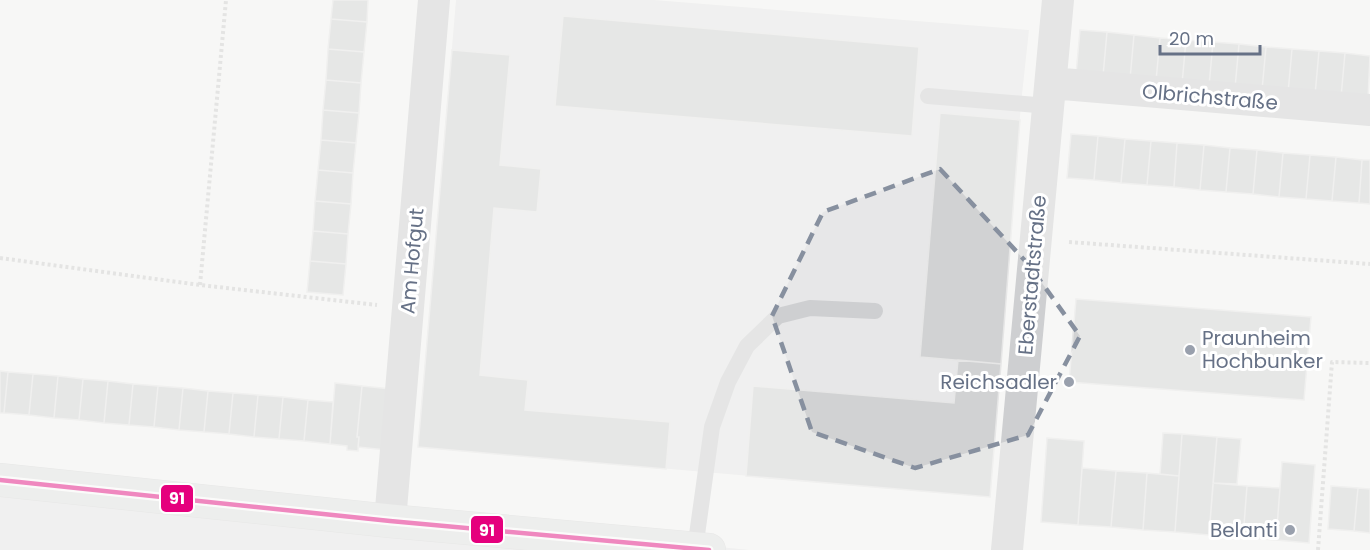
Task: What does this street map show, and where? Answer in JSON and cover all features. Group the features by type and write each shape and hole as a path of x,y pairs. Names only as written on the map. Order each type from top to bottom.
{"main road":[{"path":"0,480 390,521 702,549"}],"street":[{"name":"Am Hofgut","path":"390,521 434,0"},
{"name":"Eberstadtstraße","path":"1007,550 1058,0"},
{"name":"Olbrichstraße","path":"1050,94 1370,110"}],"lane":[{"path":"928,96 1050,94"},
{"path":"702,549 712,427 728,382 747,346 778,316 810,308 874,311"}],"path":[{"path":"200,285 226,0"},
{"path":"1035,239 1370,264"},
{"path":"0,258 200,285 408,308"},
{"path":"1318,550 1332,362 1370,363"}],"highlighted area":[{"path":"940,169 1029,265 1080,336 1028,435 915,468 812,432 772,316 823,212"}],"shaded area":[{"path":"456,0 654,0 1029,30 1021,104 990,497 418,447"},
{"path":"0,475 750,550 0,550"}],"building":[{"path":"333,0 368,0 367,22 331,19"},
{"path":"563,16 919,47 912,136 555,106"},
{"path":"331,19 367,22 364,52 328,49"},
{"path":"1080,30 1107,32 1103,76 1076,74"},
{"path":"1107,32 1134,35 1130,79 1103,76"},
{"path":"1134,35 1160,38 1156,81 1130,79"},
{"path":"1160,38 1186,40 1182,84 1156,81"},
{"path":"1186,40 1213,42 1209,86 1182,84"},
{"path":"1213,42 1239,44 1235,88 1209,86"},
{"path":"1239,44 1266,47 1262,90 1235,88"},
{"path":"1266,47 1292,49 1288,93 1262,90"},
{"path":"328,49 364,52 361,83 326,80"},
{"path":"1292,49 1319,51 1315,95 1288,93"},
{"path":"452,50 510,55 500,165 541,169 537,212 494,208 480,375 528,380 525,410 670,422 666,469 418,447"},
{"path":"1319,51 1345,53 1341,97 1315,95"},
{"path":"1345,53 1370,56 1368,99 1341,97"},
{"path":"326,80 361,83 359,113 323,110"},
{"path":"323,110 359,113 356,143 321,140"},
{"path":"940,113 1020,120 1001,364 920,357"},
{"path":"1071,134 1098,136 1094,180 1067,178"},
{"path":"1098,136 1125,139 1121,183 1094,180"},
{"path":"1125,139 1151,141 1147,185 1121,183"},
{"path":"321,140 356,143 353,173 318,170"},
{"path":"1151,141 1177,143 1174,187 1147,185"},
{"path":"1177,143 1204,145 1200,190 1174,187"},
{"path":"1204,145 1230,148 1226,192 1200,190"},
{"path":"1230,148 1257,150 1253,194 1226,192"},
{"path":"1257,150 1283,153 1279,197 1253,194"},
{"path":"1283,153 1310,155 1306,199 1279,197"},
{"path":"1310,155 1336,157 1332,201 1306,199"},
{"path":"1336,157 1362,160 1359,203 1332,201"},
{"path":"1362,160 1370,160 1370,204 1359,203"},
{"path":"318,170 353,173 351,204 315,201"},
{"path":"315,201 351,204 348,234 313,231"},
{"path":"313,231 348,234 346,264 310,261"},
{"path":"310,261 346,264 343,295 307,292"},
{"name":"Praunheim Hochbunker","path":"1076,299 1311,317 1304,400 1069,382"},
{"path":"958,360 1001,364 990,497 746,476 753,386 954,403"},
{"path":"0,371 8,372 4,413 0,413"},
{"path":"8,372 33,374 29,415 4,413"},
{"path":"33,374 58,376 54,418 29,415"},
{"path":"58,376 83,379 79,420 54,418"},
{"path":"83,379 108,381 104,423 79,420"},
{"path":"108,381 133,384 129,425 104,423"},
{"path":"335,383 362,386 357,437 359,437 358,451 347,450 347,446 330,444"},
{"path":"133,384 158,386 154,427 129,425"},
{"path":"158,386 183,388 179,430 154,427"},
{"path":"362,386 391,389 386,450 358,447"},
{"path":"183,388 208,391 204,432 179,430"},
{"path":"208,391 233,393 229,434 204,432"},
{"path":"233,393 258,395 254,437 229,434"},
{"path":"258,395 283,397 279,439 254,437"},
{"path":"283,397 308,400 304,441 279,439"},
{"path":"308,400 333,402 330,444 304,441"},
{"path":"1163,433 1182,434 1179,476 1160,474"},
{"path":"1182,434 1217,437 1209,535 1175,532"},
{"path":"1217,437 1241,439 1237,484 1213,483"},
{"path":"1047,438 1084,441 1078,525 1041,522"},
{"path":"1282,462 1315,465 1309,543 1276,540"},
{"path":"1082,468 1116,471 1111,527 1078,525"},
{"path":"1116,471 1147,473 1143,530 1111,527"},
{"path":"1147,473 1179,476 1175,532 1143,530"},
{"path":"1213,483 1247,486 1243,538 1209,535"},
{"path":"1247,486 1280,488 1276,540 1243,538"},
{"path":"1331,486 1358,488 1354,531 1328,529"},
{"path":"1358,488 1370,489 1370,533 1354,531"}],"transit line":[{"name":"91","path":"0,480 390,521 709,550"}],"place":[{"name":"Praunheim Hochbunker","path":"1190,350"},
{"name":"Reichsadler","path":"1069,382"},
{"name":"Belanti","path":"1290,530"}]}
